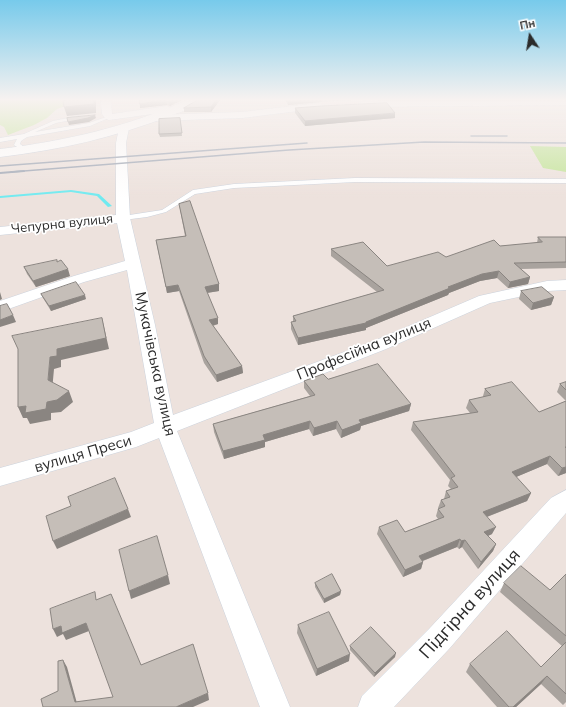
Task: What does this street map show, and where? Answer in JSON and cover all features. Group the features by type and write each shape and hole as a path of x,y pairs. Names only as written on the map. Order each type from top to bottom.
{"street":[{"path":"0,153 64,144 84,133"},
{"name":"Мукачівська вулиця","path":"116,133 121,143 123,218 165,427 275,707"},
{"name":"Чепурна вулиця","path":"0,231 123,218"},
{"path":"0,307 79,279 133,262"},
{"name":"Професійна вулиця","path":"165,427 206,410 380,345 485,299 547,286 566,285"},
{"name":"вулиця Преси","path":"0,477 136,439 165,427"},
{"name":"Підгірна вулиця","path":"373,707 439,639 559,505 566,500"}],"lane":[{"path":"25,150 17,145 18,140 30,133"},
{"path":"0,140 38,133"},
{"path":"123,218 164,211 193,192 234,186 355,180 566,181"}],"green space":[{"path":"530,146 566,147 566,172 543,168"}],"building":[{"path":"159,133 182,133 159,134"},
{"path":"190,201 219,284 205,287 218,318 209,320 242,366 216,375 204,356 178,285 166,287 156,240 186,236 179,204"},
{"path":"538,237 566,237 566,262 514,263 530,277 510,282 499,271 482,274 448,287 450,288 366,323 298,338 291,322 296,321 293,316 384,290 331,249 363,242 387,266 438,252 446,257 494,240 500,246 542,242"},
{"path":"57,260 57,262 61,260 68,269 33,281 24,267"},
{"path":"76,282 85,295 49,306 41,294"},
{"path":"542,287 554,297 533,303 521,291"},
{"path":"7,304 13,315 0,320 0,306"},
{"path":"102,318 106,338 57,349 57,356 50,357 48,380 69,391 57,400 47,402 46,409 25,413 26,406 18,407 18,349 12,336"},
{"path":"378,364 411,404 359,420 361,423 342,430 337,421 314,428 310,421 263,435 265,440 223,451 213,424 315,395 304,381 323,374 328,379"},
{"path":"512,382 539,412 566,401 566,467 562,468 550,456 512,472 531,493 483,512 496,527 484,532 496,544 481,562 465,540 461,541 460,539 419,556 423,562 405,570 379,527 397,520 405,532 444,517 438,509 445,506 441,500 450,497 446,491 458,487 451,478 455,476 413,422 478,412 469,400 491,395 485,389"},
{"path":"566,382 566,390 560,384"},
{"path":"115,478 128,509 53,541 46,516 71,506 68,497"},
{"path":"157,536 168,575 129,591 119,550"},
{"path":"521,566 550,590 566,574 566,636 504,583"},
{"path":"332,574 341,591 324,599 315,583"},
{"path":"95,592 96,600 111,594 141,665 193,644 208,693 176,707 43,707 41,699 58,691 58,661 63,660 75,702 113,697 86,623 62,633 61,626 53,629 50,609"},
{"path":"329,612 350,654 317,669 298,625"},
{"path":"371,627 396,653 375,673 350,646"},
{"path":"507,631 541,667 566,642 566,694 547,676 513,707 509,707 470,664"}],"waterway":[{"path":"0,197 71,191 98,195 110,206"}],"railway":[{"path":"471,136 507,136"},
{"path":"11,172 289,150 424,142 566,143"},
{"path":"0,166 307,143"},
{"path":"0,173 24,171"}]}
